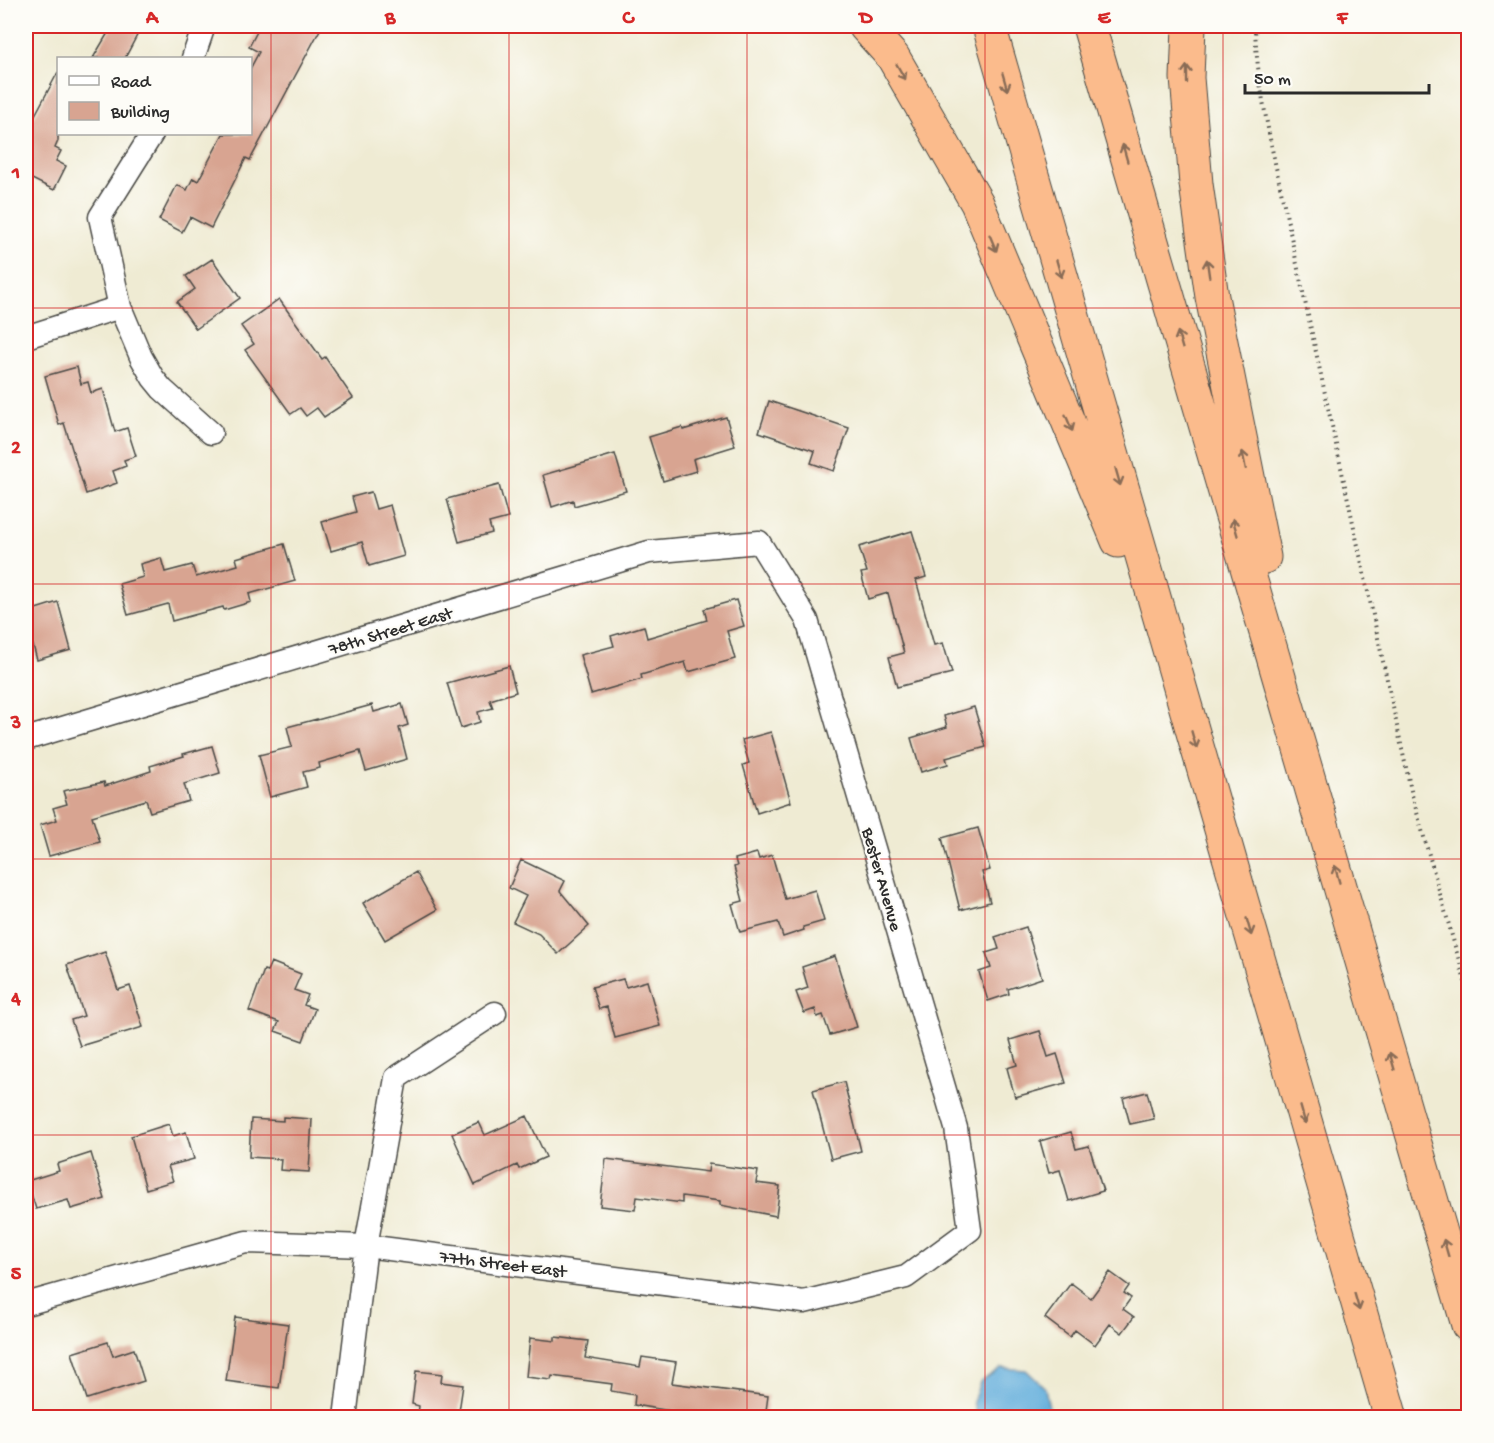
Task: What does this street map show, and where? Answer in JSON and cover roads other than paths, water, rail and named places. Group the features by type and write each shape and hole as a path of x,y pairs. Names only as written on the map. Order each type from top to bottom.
{"highway":[{"path":"865,26 893,57 977,203 1178,684"},
{"path":"989,26 1391,1418"},
{"path":"1089,26 1468,1325"},
{"path":"1189,26 1187,78 1196,184 1212,297 1305,764"}],"street":[{"path":"194,57 204,26"},
{"path":"151,135 100,217 120,307 141,357 153,378 171,398 211,433"},
{"path":"26,338 120,307"},
{"name":"78th Street East","path":"26,739 649,552 759,542"},
{"name":"Bester Avenue","path":"759,542 807,620 956,1128 970,1230"},
{"path":"345,1418 366,1246 396,1078 495,1013"},
{"name":"77th Street East","path":"26,1304 246,1242 366,1246 804,1302 906,1277 970,1230"}],"water":[{"path":"1001,1368 1026,1370 1045,1388 1051,1417 977,1417 973,1402 980,1382"}]}
